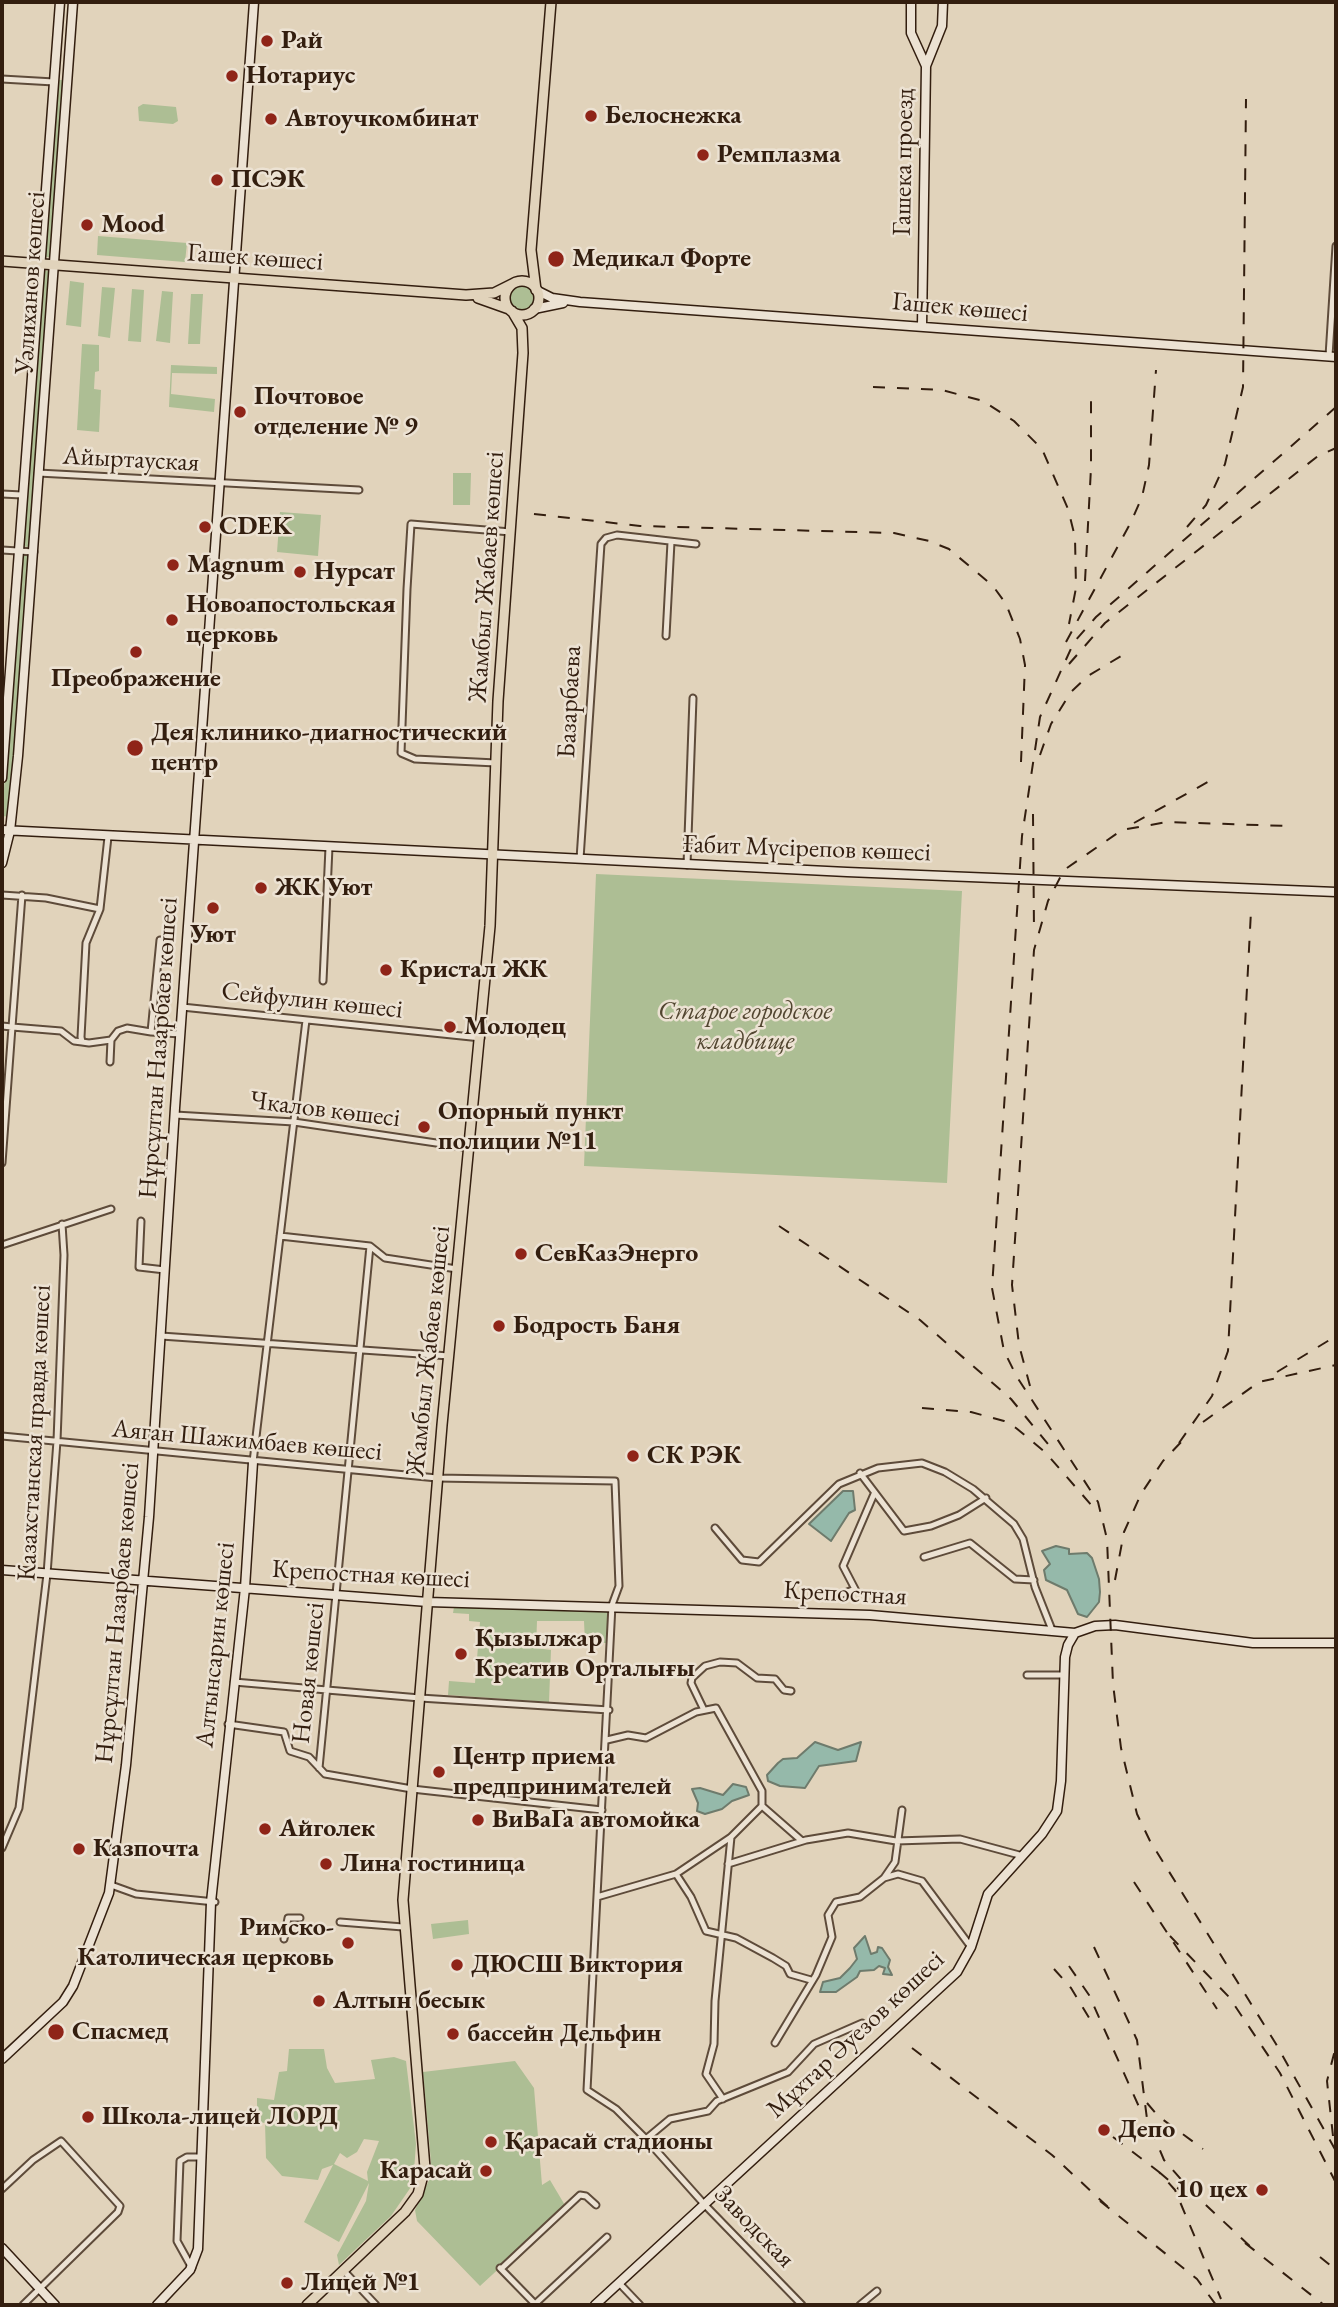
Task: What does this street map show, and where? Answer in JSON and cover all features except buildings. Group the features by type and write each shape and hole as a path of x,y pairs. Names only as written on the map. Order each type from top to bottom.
{"main road":[{"name":"Уәлиханов көшесі","path":"2,778 38,264 60,2"},
{"name":"Уәлиханов көшесі","path":"2,863 6,830 11,819 34,552 73,2"},
{"name":"Нұрсұлтан Назарбаев көшесі","path":"2,2059 68,1995 111,1885 130,1735 154,1452 174,1115 254,2"},
{"path":"523,353 522,328 505,296 526,268 531,250 551,2"},
{"path":"911,2 911,33 926,66"},
{"name":"Гашека проезд","path":"922,326 926,66 942,26 943,2"},
{"path":"523,353 538,299 531,250"},
{"name":"Гашек көшесі","path":"2,261 466,295 494,293 513,284"},
{"path":"513,284 526,282 536,290"},
{"name":"Гашек көшесі","path":"536,290 552,298 580,302 1332,357"},
{"name":"Гашек көшесі","path":"466,295 511,310"},
{"name":"Гашек көшесі","path":"534,309 580,302"},
{"path":"511,310 523,314 534,309"},
{"name":"Жамбыл Жабаев көшесі","path":"307,2305 405,2212 418,2194 424,2174 425,2142 403,1927 438,1478 481,1038 523,353"},
{"path":"26,432 42,433"},
{"path":"6,830 194,840"},
{"name":"Ғабит Мүсірепов көшесі","path":"194,840 687,865 1336,892"},
{"name":"Алтынсарин көшесі","path":"189,2271 198,2249 213,1902 228,1724 245,1588 253,1462"},
{"name":"Крепостная көшесі","path":"2,1570 428,1602 612,1605"},
{"name":"Крепостная","path":"612,1605 870,1615 1075,1633"},
{"path":"1075,1633 1089,1627 1115,1625 1253,1643 1336,1643"},
{"name":"Мұхтар Әуезов көшесі","path":"595,2305 942,1990 957,1972 971,1947 988,1894 1048,1826 1058,1807 1064,1675 1068,1645 1075,1633"},
{"path":"2,2248 55,2305"},
{"path":"157,2305 189,2271"}],"street":[{"path":"2,79 54,79 66,76"},
{"path":"1332,357 1336,246"},
{"name":"Айыртауская","path":"38,473 359,489"},
{"path":"2,494 22,495"},
{"path":"496,763 415,759 405,757 400,750 411,524 511,532"},
{"name":"Базарбаева","path":"580,859 600,549 606,538 617,535 671,542"},
{"path":"666,636 671,542 696,544"},
{"path":"2,550 34,552"},
{"path":"687,865 693,698"},
{"path":"82,1042 86,943 100,909 108,837"},
{"path":"323,981 329,847"},
{"path":"2,895 22,895 100,909"},
{"path":"2,1163 22,895"},
{"path":"151,1032 160,940"},
{"name":"Сейфулин көшесі","path":"182,1007 481,1038"},
{"name":"Алтынсарин көшесі","path":"253,1462 306,1020"},
{"path":"2,1026 61,1031 74,1041 111,1040"},
{"path":"110,1062 111,1040 118,1031 127,1028 180,1034"},
{"name":"Чкалов көшесі","path":"174,1115 294,1122 470,1148"},
{"path":"2,1245 111,1209"},
{"path":"141,1221 139,1267 165,1270"},
{"name":"Казахстанская правда көшесі","path":"2,1848 19,1808 47,1574 57,1441 64,1255 62,1224"},
{"path":"280,1237 370,1246 385,1258 458,1269"},
{"name":"Новая көшесі","path":"319,1768 370,1246"},
{"path":"161,1335 449,1356"},
{"name":"Аяган Шажимбаев көшесі","path":"2,1436 438,1478 615,1481 619,1586 612,1605"},
{"path":"715,1528 743,1560 759,1562 839,1484 860,1474 896,1464 922,1463 951,1475 986,1498 1014,1524 1023,1539 1052,1630"},
{"path":"860,1474 900,1527 906,1531 940,1523 986,1498"},
{"path":"841,1595 855,1589 844,1566 874,1494"},
{"path":"923,1557 970,1543 1015,1579 1034,1580"},
{"path":"607,1740 628,1735 646,1738 704,1710 716,1708 762,1791 762,1806 731,1837 676,1874 597,1898 602,1810 609,1710 612,1605"},
{"path":"704,1710 691,1683 692,1678 705,1667 720,1662 737,1662 757,1678 775,1679 784,1690 790,1690"},
{"path":"1027,1675 1064,1675"},
{"path":"234,1682 420,1698 609,1710"},
{"path":"228,1724 285,1732 290,1751 309,1757 325,1774 412,1789 602,1810"},
{"path":"762,1806 802,1841"},
{"path":"775,2043 811,1980 817,1975 832,1937 828,1915 836,1902 860,1897 884,1878 895,1861 902,1810"},
{"path":"728,1864 802,1841 848,1833 896,1840 960,1839 1023,1856"},
{"path":"723,2099 706,2074 714,2044 731,1837"},
{"path":"676,1874 691,1897 704,1929 721,1936 736,1938 786,1966 790,1974 811,1980"},
{"path":"884,1878 898,1874 922,1881 971,1947"},
{"path":"111,1885 136,1894 213,1902"},
{"name":"Заводская","path":"597,1898 587,2090 616,2109 803,2305"},
{"path":"284,1939 288,1918 300,1918"},
{"path":"340,1922 403,1927"},
{"path":"646,2139 670,2119 708,2111 723,2099 788,2072 814,2044 862,2023"},
{"path":"2,2189 33,2160 61,2141 120,2206 118,2212 23,2305"},
{"path":"189,2271 177,2241 180,2161 187,2157 202,2157"},
{"path":"596,2205 586,2196 580,2195 501,2268 535,2304 607,2237"},
{"path":"344,2271 376,2305"},
{"path":"619,2283 640,2305"},
{"path":"860,2305 877,2291"}],"green space":[{"path":"57,80 63,80 51,257 44,257"},
{"path":"143,104 176,107 178,121 173,124 139,121 138,107"},
{"path":"98,236 187,243 185,262 97,255"},
{"path":"41,270 49,271 29,547 21,546"},
{"path":"70,281 84,283 81,327 66,325"},
{"path":"522,285 531,289 535,298 531,307 522,311 513,307 509,298 513,289"},
{"path":"102,287 115,288 110,338 98,336"},
{"path":"132,289 144,290 141,342 128,341"},
{"path":"162,291 173,292 170,343 156,341"},
{"path":"191,294 203,294 200,344 188,344"},
{"path":"82,344 99,345 99,371 95,372 94,389 101,390 99,432 77,430"},
{"path":"171,365 217,367 217,374 172,373 171,394 215,399 214,412 169,407"},
{"path":"453,473 471,473 470,505 453,505"},
{"path":"280,512 321,515 318,556 277,552"},
{"path":"21,554 29,555 10,817 2,816"},
{"name":"Старое городское кладбище","path":"596,874 962,891 947,1183 584,1166"},
{"path":"454,1607 608,1611 607,1643 585,1643 584,1621 537,1621 536,1648 551,1650 549,1702 448,1695 449,1681 475,1683 480,1622 469,1621 469,1614 453,1613"},
{"path":"468,1920 469,1934 433,1939 431,1924"},
{"path":"289,2049 324,2049 327,2068 335,2083 375,2079 371,2060 394,2057 406,2061 416,2144 413,2184 391,2216 339,2265 337,2255 366,2201 369,2183 339,2242 304,2222 333,2165 322,2169 318,2180 282,2176 266,2158 265,2123 257,2122 257,2098 274,2100 279,2072 287,2071","holes":["364,2139 379,2141 367,2172 368,2181 334,2164 340,2153 347,2158 357,2152"]},
{"name":"Карасай","path":"515,2061 534,2088 542,2185 550,2180 566,2207 480,2286 417,2221 415,2210 429,2180 431,2162 423,2072"}],"shaded area":[{"path":"843,1491 853,1491 855,1510 849,1513 831,1541 809,1524"},
{"path":"1056,1546 1069,1549 1069,1554 1087,1553 1092,1558 1100,1592 1099,1602 1087,1617 1078,1614 1067,1590 1046,1580 1044,1570 1050,1564 1042,1551"},
{"path":"815,1742 838,1750 861,1742 856,1761 819,1766 805,1788 780,1786 768,1781 767,1775 778,1763 783,1759 797,1758"},
{"path":"733,1784 746,1787 749,1795 732,1801 722,1809 705,1814 697,1811 698,1803 692,1789 700,1788 723,1795"},
{"path":"865,1936 871,1954 877,1952 878,1947 882,1948 890,1960 888,1967 892,1975 883,1974 885,1968 879,1966 874,1970 860,1971 857,1977 836,1992 820,1992 823,1982 840,1978 850,1968 857,1959 854,1948"}],"railway":[{"path":"1187,527 1206,505 1225,464 1243,387 1246,99"},
{"path":"1066,642 1142,497 1149,465 1156,370"},
{"path":"873,387 942,390 983,401 1014,421 1042,449 1068,509 1075,537 1076,588 1069,624"},
{"path":"1085,581 1091,468 1091,391"},
{"path":"1336,407 1096,617 1074,642 1040,717 1022,836 992,1288 1004,1351 1017,1377 1098,1502 1107,1539 1113,1684 1121,1748 1137,1814 1150,1841 1276,2044 1336,2151"},
{"path":"1069,664 1105,623 1318,456 1336,448"},
{"path":"534,514 640,526 894,533 949,549 993,586 1006,604 1020,639 1025,665 1021,762"},
{"path":"1040,755 1051,724 1071,692 1088,676 1121,656"},
{"path":"1134,823 1215,778"},
{"path":"1033,814 1034,929"},
{"path":"1030,1386 1019,1345 1012,1285 1034,950 1048,901 1064,870 1122,830 1167,822 1287,826"},
{"path":"1179,1443 1212,1396 1228,1351 1251,911"},
{"path":"779,1226 920,1320 1011,1399 1053,1450"},
{"path":"1277,1372 1336,1336"},
{"path":"1203,1422 1259,1382 1336,1365"},
{"path":"922,1408 971,1412 1004,1421 1045,1452 1093,1507"},
{"path":"1115,1580 1124,1532 1141,1494 1163,1461 1185,1438"},
{"path":"1134,1882 1217,2009"},
{"path":"1170,1936 1229,1997 1280,2073 1336,2183"},
{"path":"1094,1947 1137,2040 1147,2119 1164,2160 1193,2193 1253,2249"},
{"path":"1069,1966 1089,1995 1140,2109"},
{"path":"1054,1969 1071,1988 1091,2021"},
{"path":"1333,2136 1327,2081 1336,2046"},
{"path":"912,2048 1052,2155 1108,2207"},
{"path":"1147,2103 1158,2116 1203,2149"},
{"path":"1113,2137 1159,2172 1175,2190 1221,2299"},
{"path":"1159,2172 1180,2190"},
{"path":"1100,2201 1197,2279 1216,2305"},
{"path":"1245,2243 1324,2305"},
{"path":"1320,2257 1336,2270"}],"place":[{"name":"Рай","path":"267,41"},
{"name":"Нотариус","path":"232,76"},
{"name":"Белоснежка","path":"591,116"},
{"name":"Автоучкомбинат","path":"271,119"},
{"name":"Ремплазма","path":"703,155"},
{"name":"ПСЭК","path":"217,180"},
{"name":"Mood","path":"87,225"},
{"name":"Медикал Форте","path":"556,259"},
{"name":"Почтовое отделение № 9","path":"240,412"},
{"name":"CDEK","path":"205,527"},
{"name":"Magnum","path":"173,565"},
{"name":"Нурсат","path":"300,572"},
{"name":"Новоапостольская церковь","path":"172,620"},
{"name":"Преображение","path":"136,652"},
{"name":"Дея клинико-диагностический центр","path":"135,748"},
{"name":"ЖК Уют","path":"261,888"},
{"name":"Уют","path":"213,908"},
{"name":"Кристал ЖК","path":"386,970"},
{"name":"Молодец","path":"450,1027"},
{"name":"Опорный пункт полиции №11","path":"424,1127"},
{"name":"СевКазЭнерго","path":"521,1254"},
{"name":"Бодрость Баня","path":"499,1326"},
{"name":"СК РЭК","path":"633,1456"},
{"name":"Қызылжар Креатив Орталығы","path":"461,1654"},
{"name":"Центр приема предпринимателей","path":"439,1772"},
{"name":"ВиВаГа автомойка","path":"478,1820"},
{"name":"Айголек","path":"265,1829"},
{"name":"Казпочта","path":"79,1849"},
{"name":"Лина гостиница","path":"326,1864"},
{"name":"Римско- Католическая церковь","path":"348,1943"},
{"name":"ДЮСШ Виктория","path":"457,1965"},
{"name":"Алтын бесык","path":"319,2001"},
{"name":"Спасмед","path":"56,2032"},
{"name":"бассейн Дельфин","path":"453,2034"},
{"name":"Школа-лицей ЛОРД","path":"88,2117"},
{"name":"Депо","path":"1104,2130"},
{"name":"Қарасай стадионы","path":"491,2142"},
{"name":"Карасай","path":"486,2171"},
{"name":"10 цех","path":"1262,2190"},
{"name":"Лицей №1","path":"287,2283"}]}
